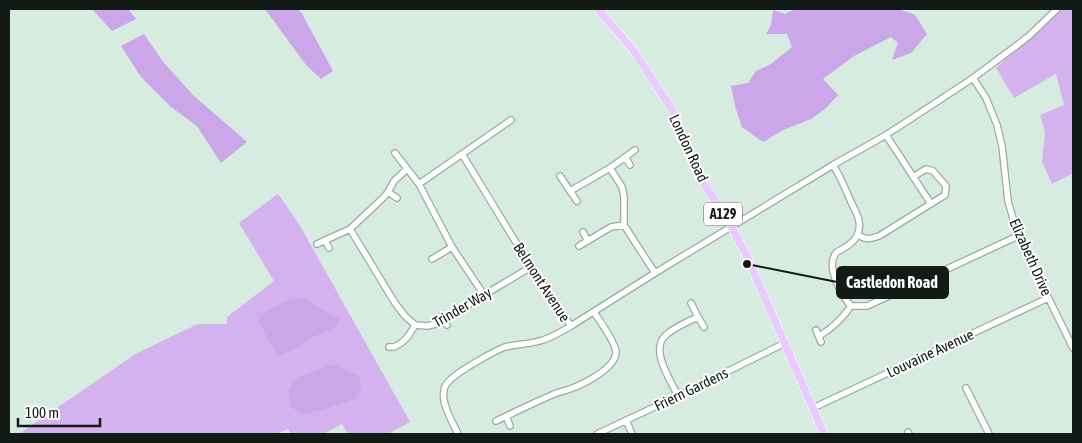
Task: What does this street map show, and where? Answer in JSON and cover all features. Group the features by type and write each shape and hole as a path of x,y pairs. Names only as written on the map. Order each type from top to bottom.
{"main road":[{"name":"London Road","path":"598,9 633,50 670,108 681,130 698,174 731,226 748,259 824,434"}],"street":[{"name":"Belmont Avenue","path":"462,154 531,267 571,326 731,226 833,165 886,136 973,78 1030,35 1057,9"},
{"name":"Elizabeth Drive","path":"973,78 986,98 997,126 1002,146 1008,201 1018,236 1073,348"},
{"path":"419,184 511,120"},
{"path":"886,136 931,204"},
{"path":"570,191 610,168 635,150"},
{"path":"395,153 419,184 452,247 484,295"},
{"path":"625,157 630,165"},
{"path":"833,165 859,220 858,234 854,241 836,252 832,266 841,292 851,306 867,306 1018,236"},
{"path":"610,168 622,187 624,225 654,273"},
{"path":"317,244 350,228 388,192 394,181 407,169"},
{"path":"858,234 864,239 879,236 945,195 946,186 937,173 930,169 914,177"},
{"path":"560,176 577,201"},
{"path":"388,192 397,198"},
{"path":"579,246 611,227 624,225"},
{"name":"Trinder Way","path":"350,228 395,302 414,325 427,326 440,323 531,267"},
{"path":"583,232 588,241"},
{"path":"325,240 329,248"},
{"path":"432,259 452,247"},
{"name":"Louvaine Avenue","path":"812,408 1048,298"},
{"path":"691,303 704,327"},
{"path":"819,336 834,326 851,306"},
{"path":"496,421 555,394 580,385 606,369 614,361 616,353 614,346 594,312"},
{"path":"678,396 661,359 659,349 662,339 669,333 698,316"},
{"path":"390,346 394,348 404,342 414,325"},
{"path":"458,434 446,408 444,398 444,390 450,380 502,348 541,341 571,326"},
{"name":"Friern Gardens","path":"598,434 784,343"},
{"path":"966,388 989,434"},
{"path":"506,416 510,426"},
{"path":"626,420 632,434"}],"shaded area":[{"path":"92,9 128,9 136,19 112,31"},
{"path":"265,9 297,9 301,12 333,71 321,79 306,65"},
{"path":"795,9 898,9 915,15 927,34 911,53 892,60 898,43 891,37 854,56 823,79 838,95 825,109 811,119 783,130 763,142 742,127 731,86 748,83 756,71 771,64 792,47 787,34 766,34 771,25 773,10 785,14"},
{"path":"1059,9 1073,9 1073,173 1052,184 1042,162 1045,132 1040,115 1064,105 1056,74 1014,98 996,68"},
{"path":"144,34 164,63 194,96 247,142 221,163 197,126 171,107 141,77 121,46"},
{"path":"278,194 299,224 410,422 388,434 348,434 342,424 323,434 291,434 288,429 277,434 19,434 137,353 198,324 227,324 227,317 274,281 239,223"},
{"path":"304,298 340,320 335,327 309,339 297,349 278,355 258,319 287,300"},
{"path":"332,364 359,376 361,390 355,399 301,414 290,406 289,388 300,376"}],"place":[{"name":"Castledon Road","path":"747,264"}]}
